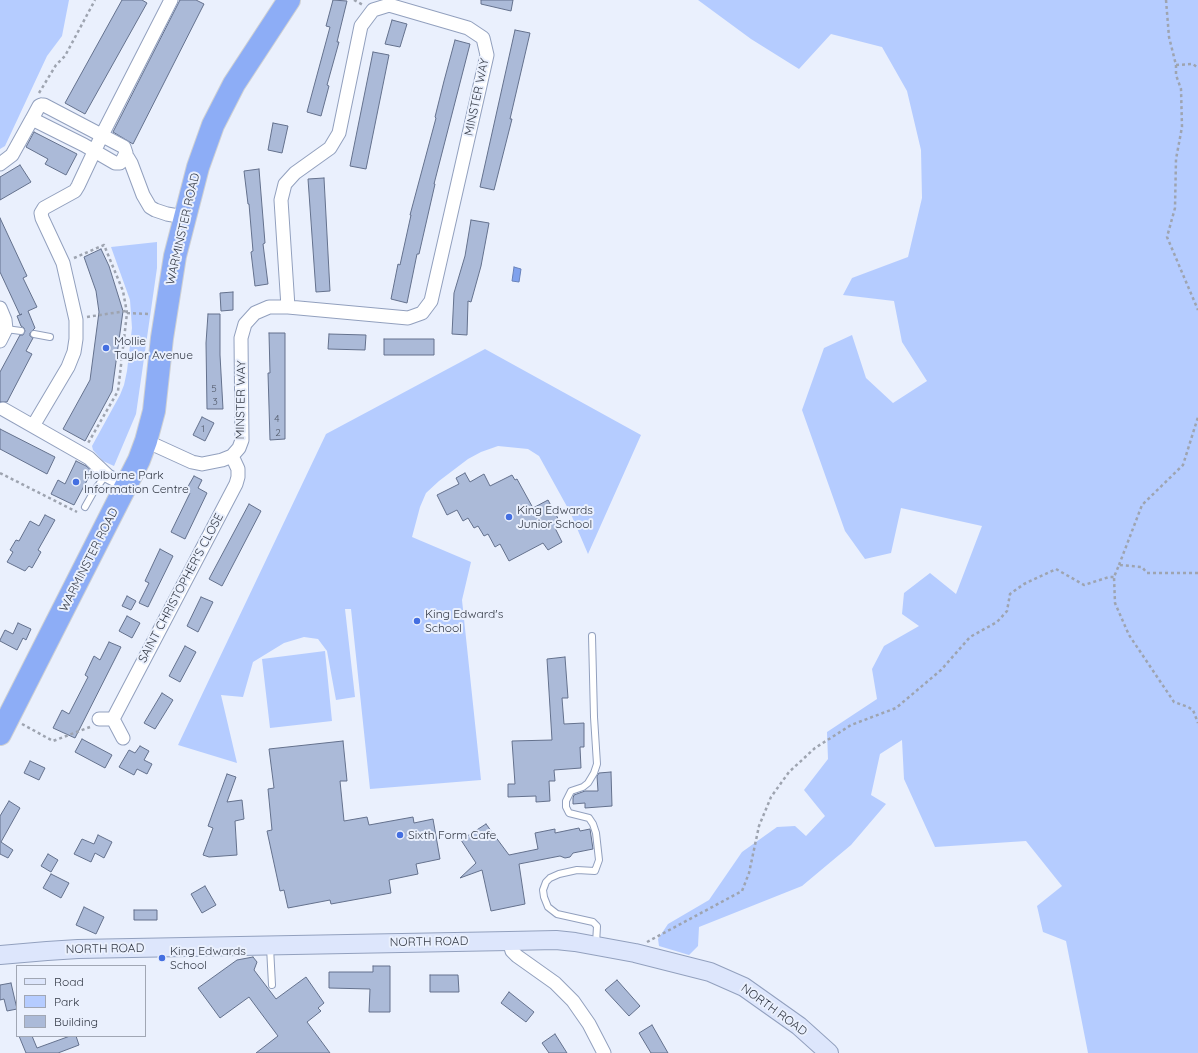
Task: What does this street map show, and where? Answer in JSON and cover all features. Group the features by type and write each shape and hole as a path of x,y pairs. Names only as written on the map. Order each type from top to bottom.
{"highway":[{"name":"WARMINSTER ROAD","path":"4,725 105,526 127,486 146,441 154,411 162,338 175,256 198,167 213,126 234,84 289,0"}],"street":[{"path":"33,426 68,367 74,352 76,339 76,320 63,263 41,213 44,208 75,191 171,0"},
{"name":"MINSTER WAY","path":"146,441 192,462 202,464 222,460 232,456 239,448 242,440 241,338 245,324 255,313 269,307 288,307 408,318 422,313 431,301 487,55 483,38 468,28 389,6 373,10 361,26 339,133 330,148 295,173 285,184 282,200 288,307"},
{"path":"0,164 12,155 39,106 44,105 124,147 126,153 125,156 120,163 115,163 95,151 32,119"},
{"path":"125,156 131,163 143,195 150,207 154,210 167,214 184,217"},
{"path":"0,308 5,320 3,335"},
{"path":"3,409 82,454 96,464 108,476 127,486"},
{"name":"SAINT CHRISTOPHER'S CLOSE","path":"113,719 236,484 238,469 232,456"},
{"path":"99,719 113,719 123,738"},
{"name":"NORTH ROAD","path":"0,955 78,949 556,940 595,945 635,953 710,972 744,986 799,1026 829,1053"},
{"path":"509,941 516,956 555,983 573,1001 589,1024 604,1053"}],"lane":[{"path":"3,335 21,331"},
{"path":"34,334 50,337"},
{"path":"85,507 94,491 103,479 108,476"},
{"path":"592,636 597,764 588,783 583,787 571,791 566,801 566,807 569,813 589,818 593,824 596,833 599,860 595,871 577,870 559,874 550,878 546,882 543,890 544,898 548,907 557,914 592,922 597,926 595,945"},
{"path":"270,946 272,985"}],"path":[{"path":"38,93 56,65 65,56 95,0"},
{"path":"1166,0 1169,37 1176,65 1176,75 1181,89 1182,127 1176,159 1175,208 1167,237 1198,310"},
{"path":"1176,65 1193,64 1198,68"},
{"path":"63,263 104,245 123,291 126,312 118,391 82,454"},
{"path":"89,317 126,312 149,314"},
{"path":"1198,417 1183,465 1142,505 1114,577 1115,603 1129,635 1174,702 1192,710 1198,723"},
{"path":"0,474 78,512"},
{"path":"1119,565 1142,567 1147,573 1198,573"},
{"path":"635,953 649,939 742,891 749,873 759,826 771,797 789,772 815,748 851,724 896,708 941,670 970,637 997,622 1006,611 1010,594 1024,584 1056,569 1084,585 1109,577 1114,577"},
{"path":"4,725 53,742 95,725 99,719"}],"green space":[{"path":"0,0 69,0 62,36 47,56 5,146 0,149"},
{"path":"698,0 1198,0 1198,1053 1088,1053 1066,941 1043,932 1037,906 1062,886 1026,841 935,847 904,779 902,740 880,754 871,795 886,804 851,845 802,886 699,927 698,946 689,955 659,946 658,939 668,924 709,900 742,852 777,827 795,826 806,836 825,816 804,790 828,759 827,732 877,699 872,669 884,646 919,626 902,614 904,593 930,573 956,594 982,526 901,508 891,553 865,559 845,531 802,410 824,348 852,335 866,378 893,403 927,381 902,342 894,301 843,295 852,278 908,257 922,198 921,150 907,91 882,47 831,34 799,69 751,39"},
{"path":"157,242 157,268 136,414 114,466 103,461 93,450 92,446 124,385 132,328 130,300 111,247"},
{"path":"485,349 641,435 588,554 570,512 539,456 528,449 498,446 481,452 468,459 426,493 420,507 412,537 471,562 462,600 481,780 370,789 351,609 345,609 355,697 336,700 327,651 318,639 304,637 284,643 253,662 243,697 221,695 237,763 178,745 326,434"},
{"path":"325,651 332,721 270,728 262,659"}],"shaded area":[{"path":"514,267 521,269 519,282 512,281"}],"building":[{"path":"122,0 142,0 147,3 85,114 65,103"},
{"path":"180,0 196,0 204,4 133,144 113,132"},
{"path":"333,0 347,1 337,42 339,42 327,85 329,86 321,116 307,112 330,27 326,26"},
{"path":"481,0 513,0 511,11 481,4"},
{"path":"392,20 407,24 400,47 385,44"},
{"path":"515,30 530,33 510,119 512,119 494,190 480,187"},
{"path":"455,40 470,44 434,184 407,303 391,299 398,264 400,265 410,215"},
{"path":"373,52 389,55 366,169 350,166"},
{"path":"273,123 288,126 282,153 268,150"},
{"path":"34,132 77,154 66,175 45,164 48,159 26,147"},
{"path":"20,165 31,182 0,200 0,177"},
{"path":"259,169 265,243 263,244 268,284 255,286 251,252 253,251 249,204 244,171"},
{"path":"324,178 330,291 316,292 308,179"},
{"path":"0,218 27,276 23,278 37,307 28,311 35,328 30,333 30,336 33,338 26,351 32,354 7,402 0,402 0,372 20,335 23,335 25,331 21,326 17,316 20,315 0,272"},
{"path":"471,220 489,223 481,266 471,302 468,301 467,335 452,334 454,293 465,256"},
{"path":"101,249 109,266 123,311 112,391 85,441 63,429 90,380 99,312 96,291 84,257"},
{"path":"233,292 233,310 221,311 220,293"},
{"path":"208,314 220,314 220,355 223,409 207,409 206,343"},
{"path":"269,333 285,333 285,439 270,440 268,373 270,373"},
{"path":"329,334 366,335 365,350 328,349"},
{"path":"384,339 434,339 434,355 384,355"},
{"path":"202,417 214,423 205,441 193,435"},
{"path":"0,429 55,457 47,474 0,449"},
{"name":"Holburne Park Information Centre","path":"76,461 92,471 74,505 51,494 58,480 65,484"},
{"name":"King Edwards Junior School","path":"465,473 470,482 484,474 490,486 512,475 515,480 517,479 533,508 548,500 561,524 555,528 562,542 548,550 543,543 509,561 500,544 495,547 488,534 484,536 478,526 474,528 468,518 463,521 457,510 447,515 437,495 459,484 456,478"},
{"path":"194,476 202,480 198,488 207,493 185,539 171,532 190,493 186,490"},
{"path":"249,504 261,511 222,586 209,579"},
{"path":"45,515 55,520 38,550 41,552 32,568 29,566 25,571 7,562 13,552 10,550 16,540 19,541 30,521 39,526"},
{"path":"160,549 173,556 148,607 139,603 149,583 145,581"},
{"path":"127,596 136,601 131,610 122,606"},
{"path":"201,597 213,602 198,632 187,626"},
{"path":"127,616 140,623 132,638 119,631"},
{"path":"18,623 31,629 26,640 23,638 17,650 0,640 5,630 13,634"},
{"path":"109,642 121,647 75,738 53,728 62,710 69,714 88,677 85,675 94,656 100,660"},
{"path":"185,646 196,652 180,682 169,676"},
{"path":"565,657 568,698 562,698 564,724 584,723 584,747 580,747 581,768 554,770 555,781 549,781 550,801 536,802 536,796 508,797 508,784 515,784 512,741 552,740 547,659"},
{"path":"162,693 173,700 155,729 144,723"},
{"path":"82,739 112,755 105,768 75,752"},
{"path":"343,741 347,781 340,781 344,821 367,817 369,825 413,817 414,823 433,819 440,859 416,864 418,874 389,880 391,893 331,904 330,900 288,908 284,890 280,891 267,831 272,830 268,789 274,788 269,749"},
{"path":"140,746 149,751 144,760 152,764 147,774 137,769 134,775 119,767 129,750 135,753"},
{"path":"30,761 45,768 39,780 24,773"},
{"path":"611,772 612,806 585,808 585,803 573,804 574,795 585,791 598,791 597,776 599,773"},
{"path":"227,774 236,777 227,802 242,800 244,819 235,821 237,855 209,857 203,855 213,828 208,826"},
{"path":"9,801 20,808 1,842 13,850 8,858 0,854 0,816"},
{"path":"486,824 509,855 538,849 535,833 555,829 555,833 579,828 580,831 590,829 593,849 573,853 570,857 565,858 560,856 519,864 525,904 491,911 482,870 460,878 476,863 461,840"},
{"path":"98,835 112,842 104,858 95,853 91,862 74,854 82,839 94,844"},
{"path":"48,854 58,860 51,872 41,866"},
{"path":"51,874 69,883 61,898 43,888"},
{"path":"205,886 216,905 202,913 191,894"},
{"path":"84,907 104,917 96,934 76,925"},
{"path":"134,910 157,910 157,920 134,920"},
{"path":"253,957 257,962 254,970 276,999 306,977 324,1003 318,1008 321,1011 307,1022 330,1053 256,1053 278,1036 249,997 220,1018 198,988 237,960"},
{"path":"373,966 390,966 390,1012 369,1012 370,989 329,988 329,972 373,972"},
{"path":"430,975 458,975 459,992 430,992"},
{"path":"617,980 640,1006 629,1016 605,990"},
{"path":"11,983 16,1009 7,1011 4,999 0,1000 0,985"},
{"path":"509,992 534,1012 526,1022 501,1003"},
{"path":"652,1025 668,1053 651,1053 639,1033"},
{"path":"555,1034 567,1053 549,1053 542,1043"},
{"path":"19,1037 32,1037 37,1048 67,1037 76,1037 79,1045 58,1053 26,1053"}],"place":[{"name":"Mollie Taylor Avenue","path":"106,348"},
{"name":"Holburne Park Information Centre","path":"76,482"},
{"name":"King Edwards Junior School","path":"509,517"},
{"name":"King Edward's School","path":"417,621"},
{"name":"Sixth Form Cafe","path":"400,835"},
{"name":"King Edwards School","path":"162,958"}]}
